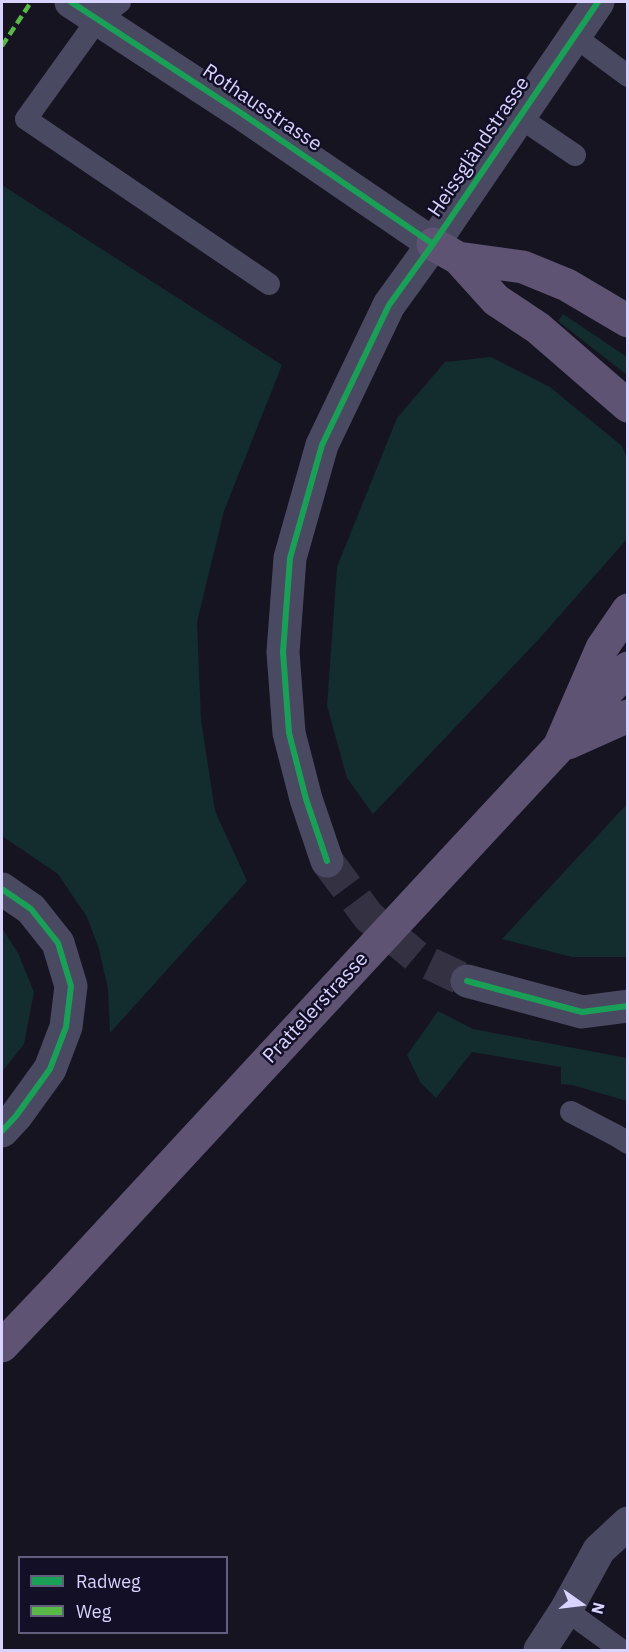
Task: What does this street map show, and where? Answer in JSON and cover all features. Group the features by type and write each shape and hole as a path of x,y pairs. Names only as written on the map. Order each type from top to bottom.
{"main road":[{"path":"446,251 523,267 567,285 627,321"},
{"path":"446,251 496,300 538,328 627,406"},
{"path":"558,747 602,648 627,610"},
{"name":"Prattelerstrasse","path":"2,1346 558,747 627,668"},
{"path":"558,747 627,716"}],"street":[{"name":"Rothausstrasse","path":"71,2 109,10 241,113 446,251"},
{"name":"Heissgländstrasse","path":"327,861 306,799 289,733 284,652 290,558 322,445 389,305 446,251 519,117 598,2"},
{"path":"2,889 31,909 58,943 71,986 66,1027 50,1070 2,1131"},
{"path":"467,981 582,1012 627,1006"},
{"path":"540,1650 566,1610 599,1551 627,1523"}],"lane":[{"path":"109,10 26,119 269,284"},
{"path":"574,36 627,76"},
{"path":"519,117 574,155"},
{"path":"571,1112 627,1143"},
{"path":"566,1610 621,1650"}],"green space":[{"path":"2,185 282,365 224,511 197,622 201,720 215,811 247,881 110,1033 108,989 99,949 87,917 58,874 2,836"},
{"path":"563,314 627,357 627,375 558,321"},
{"path":"491,357 550,387 622,446 627,458 627,539 539,639 373,814 347,778 327,706 337,567 397,418 445,362"},
{"path":"627,804 627,957 572,957 502,939"},
{"path":"2,928 18,953 34,992 24,1044 2,1072"},
{"path":"438,1011 473,1029 627,1058 627,1101 561,1084 561,1067 472,1052 436,1098 420,1082 407,1055"}],"tunnel":[{"path":"327,861 369,917 418,958 467,981"}],"marked path":[{"path":"2,46 31,2"}],"cycle path":[{"path":"71,2 241,113 433,244"},
{"path":"327,861 306,799 289,733 283,652 290,558 322,445 389,305 598,2"},
{"path":"2,889 31,909 58,943 71,986 66,1027 50,1069 16,1116 2,1131"},
{"path":"467,981 582,1012 628,1006"}]}
